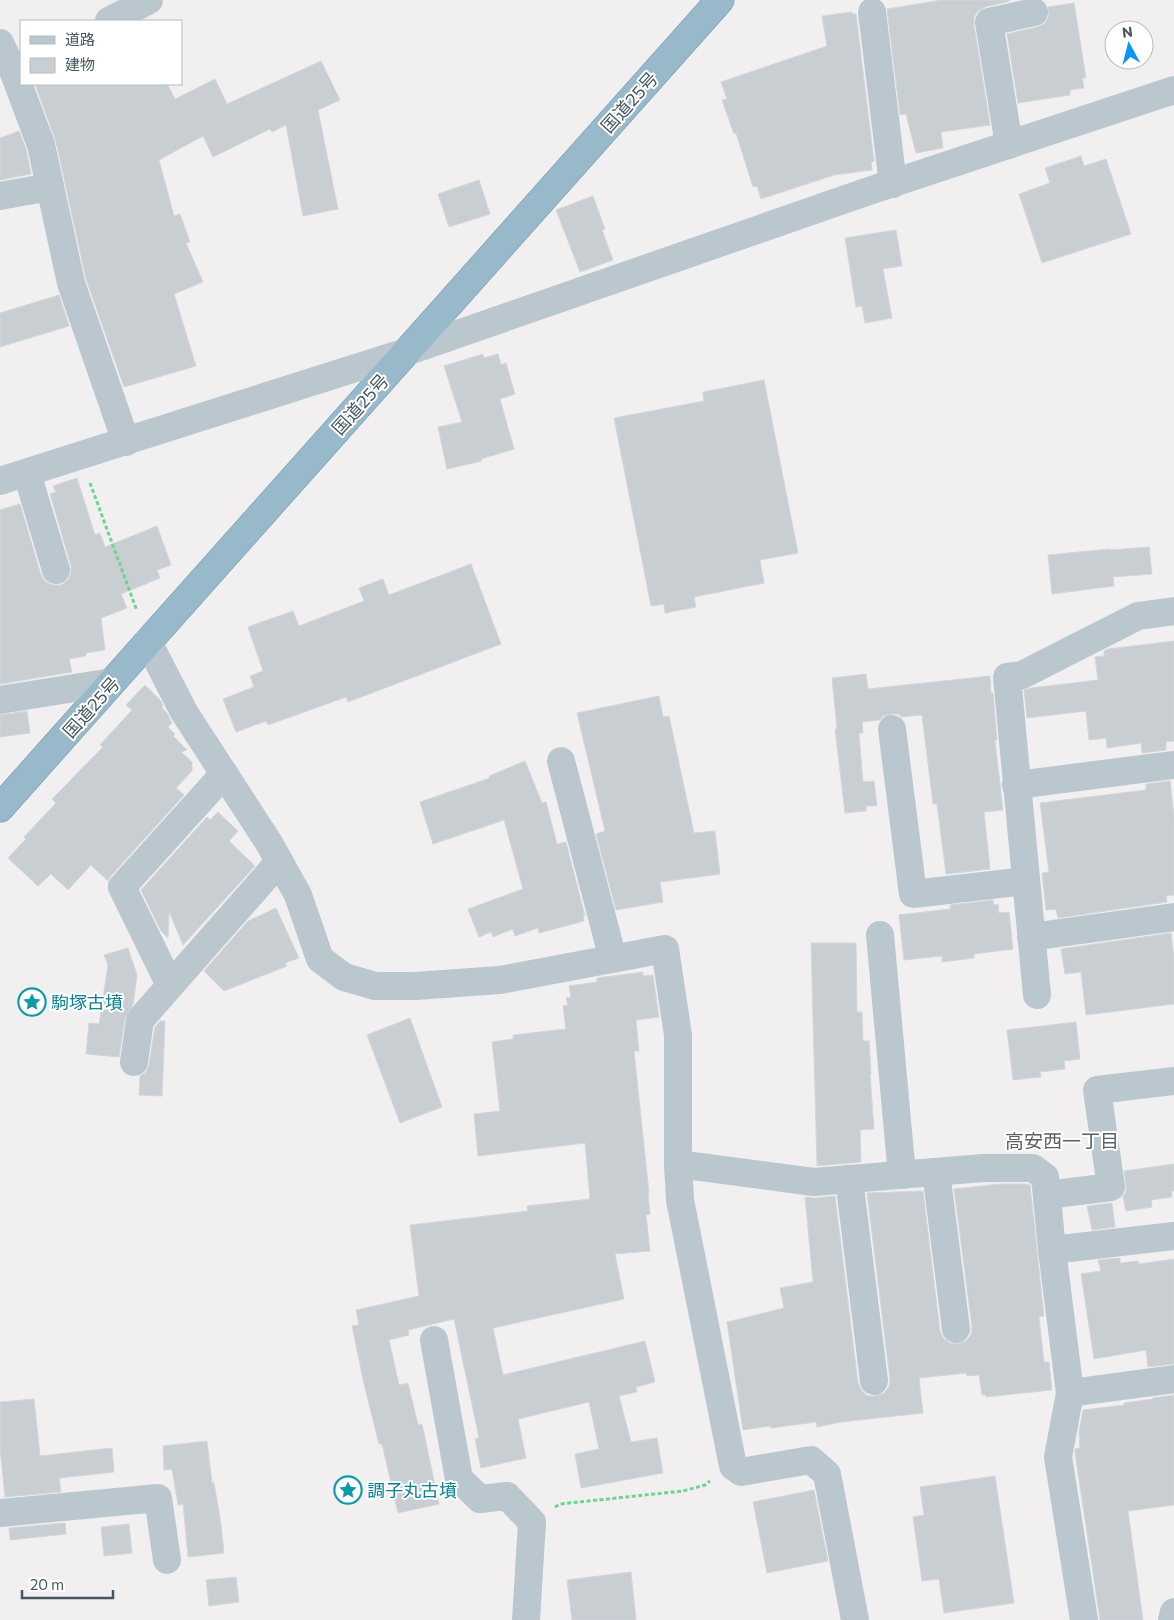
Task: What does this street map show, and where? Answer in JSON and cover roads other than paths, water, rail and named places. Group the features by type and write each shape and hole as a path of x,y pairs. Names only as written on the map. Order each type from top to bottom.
{"highway":[{"name":"国道25号","path":"0,808 720,0"}],"street":[{"path":"111,20 148,0"},
{"path":"872,12 893,184"},
{"path":"1009,145 989,22 1034,12"},
{"path":"0,43 17,71"},
{"path":"21,85 40,145 71,283 126,442"},
{"path":"0,481 406,352 893,184 1174,90"},
{"path":"0,196 50,187"},
{"path":"27,473 56,570"},
{"path":"1037,995 1007,677 1022,675 1138,616 1174,611"},
{"path":"148,642 184,712 269,843 298,895 320,959 344,977 375,986 500,980 665,949 678,1035 678,1164 680,1200 733,1466 742,1472 811,1460 827,1474 855,1620"},
{"path":"0,700 112,682"},
{"path":"892,728 913,894 1025,881"},
{"path":"561,761 613,960"},
{"path":"1016,785 1174,765"},
{"path":"170,985 122,887 224,774"},
{"path":"134,1062 140,1020 279,862"},
{"path":"1031,937 1174,918"},
{"path":"880,935 902,1175"},
{"path":"1047,1195 1111,1187 1097,1090 1174,1081"},
{"path":"678,1164 814,1182 983,1168 1033,1168 1045,1177 1070,1393 1058,1457 1084,1620"},
{"path":"936,1172 956,1328"},
{"path":"849,1179 874,1381"},
{"path":"1052,1250 1174,1236"},
{"path":"434,1340 459,1479 480,1499 507,1496 532,1522 526,1620"},
{"path":"1070,1393 1174,1379"},
{"path":"0,1513 158,1498 167,1560"},
{"path":"1172,1620 1174,1612"}],"place":[{"name":"駒塚古墳","path":"32,1002"},
{"name":"調子丸古墳","path":"348,1490"}],"district":[{"name":"高安西一丁目","path":"1062,1140"}]}
